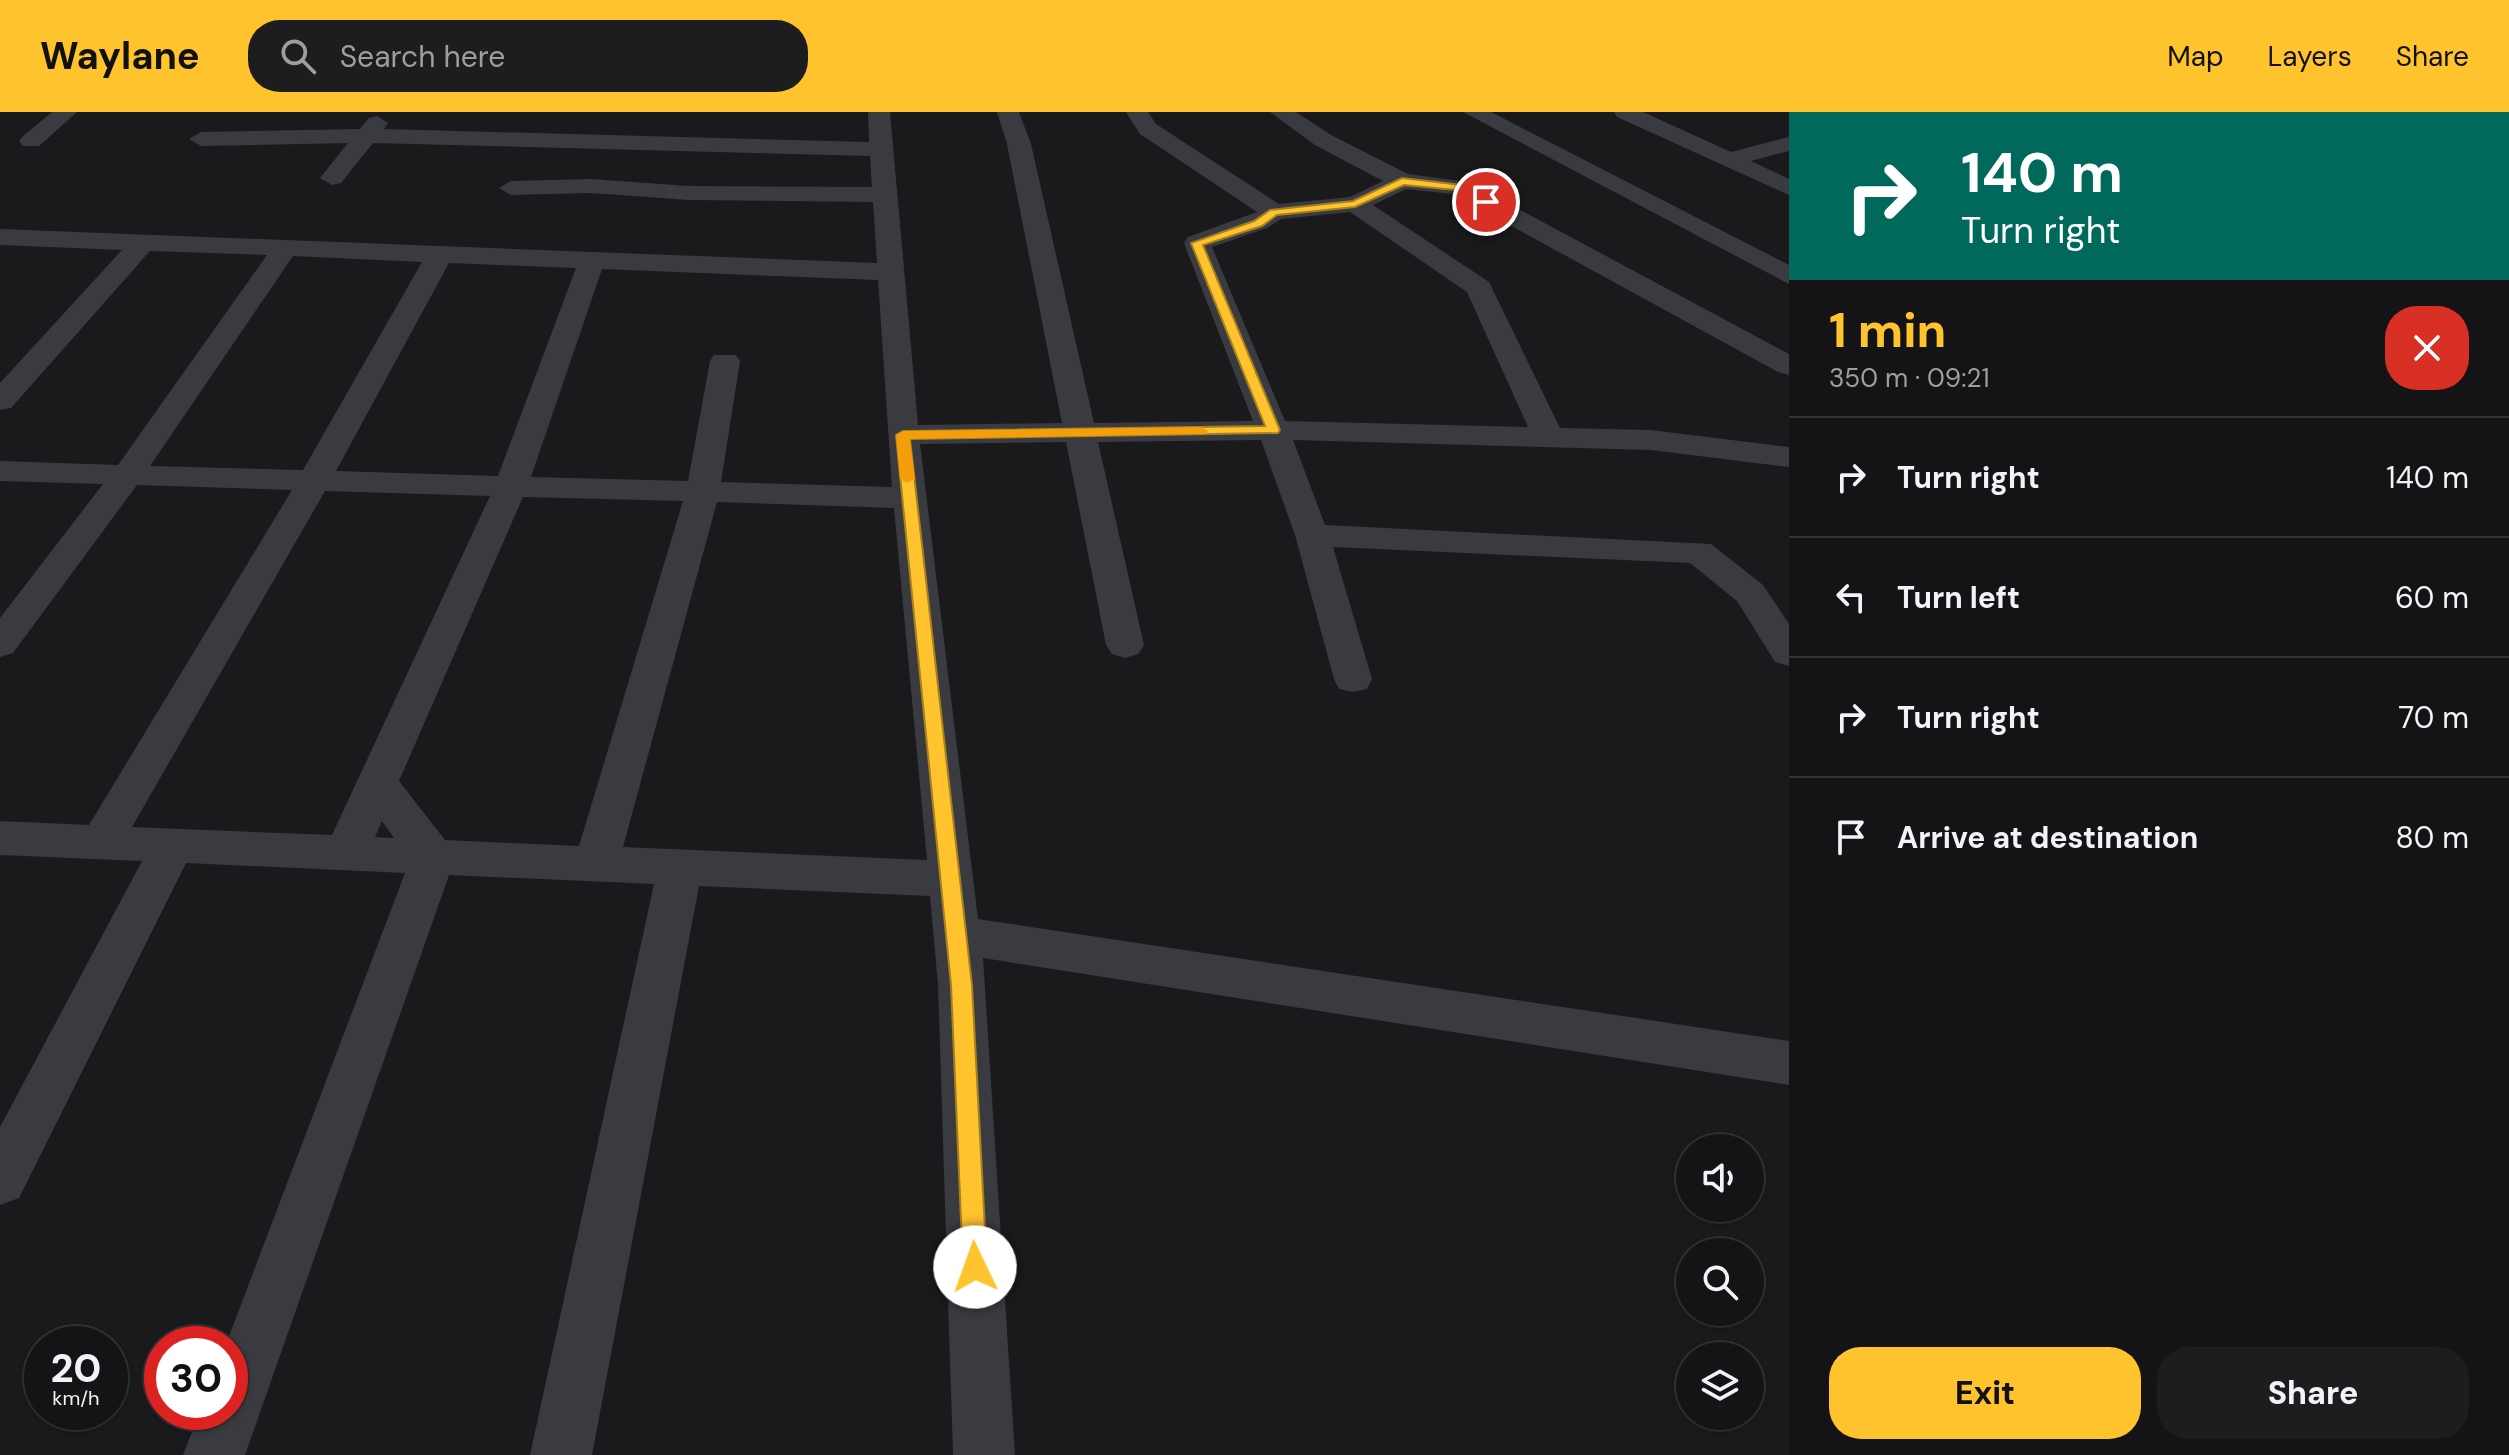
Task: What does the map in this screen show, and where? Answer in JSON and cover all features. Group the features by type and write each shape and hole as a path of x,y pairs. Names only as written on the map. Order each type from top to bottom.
{"street":[{"path":"31,141 66,112"},
{"path":"230,112 201,139 881,130 903,435 962,985 984,1455"},
{"path":"332,178 386,112"},
{"path":"1008,112 1019,144 1125,645"},
{"path":"1137,112 1148,129 1274,212"},
{"path":"1281,112 1323,140 1402,181 1459,187 1789,366"},
{"path":"1474,112 1789,276"},
{"path":"1625,112 1789,188"},
{"path":"1729,160 1789,144"},
{"path":"1353,679 1312,535 1197,243 1258,223 1274,212 1355,204 1402,181"},
{"path":"511,188 591,186 689,193 885,195"},
{"path":"1355,204 1479,288 1548,437"},
{"path":"0,237 891,272"},
{"path":"0,401 144,242"},
{"path":"0,644 127,475 286,248"},
{"path":"101,842 314,480 440,254"},
{"path":"346,853 511,486 592,260"},
{"path":"596,864 703,492 725,361"},
{"path":"903,435 1273,430 1651,440 1789,457"},
{"path":"0,471 909,498"},
{"path":"1312,535 1699,552 1750,593 1789,653"},
{"path":"377,783 433,857"},
{"path":"0,838 950,879"},
{"path":"0,1180 173,845"},
{"path":"248,1363 433,857"},
{"path":"561,1455 680,867"},
{"path":"956,935 1789,1063"},
{"path":"214,1455 223,1430"}],"slow traffic":[{"path":"907,479 903,435 1201,431"}],"route":[{"path":"975,1267 962,985 903,435 1273,430 1197,243 1258,223 1274,212 1355,204 1402,181 1459,187 1486,202"}]}
